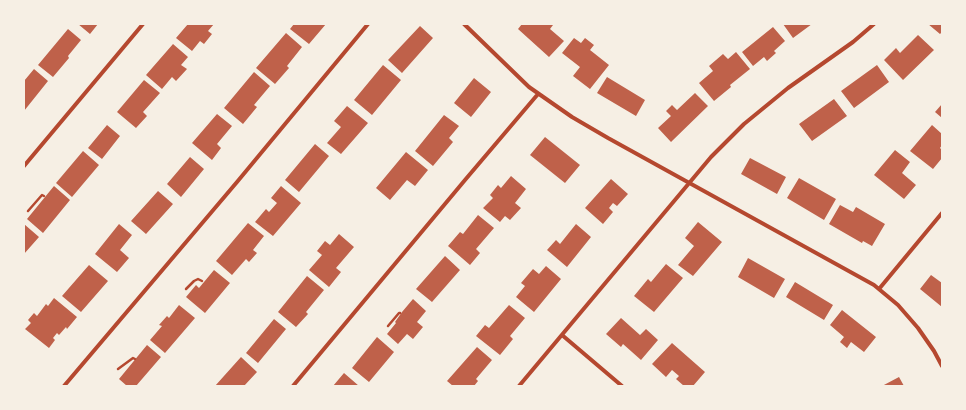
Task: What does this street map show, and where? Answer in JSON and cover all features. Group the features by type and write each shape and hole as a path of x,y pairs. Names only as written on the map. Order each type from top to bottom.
{"street":[{"path":"24,166 143,24"},
{"path":"64,386 237,182 368,24"},
{"path":"464,24 510,70 538,94 572,117 849,271 878,289 898,305 918,328 934,351 942,366"},
{"path":"519,386 711,157 756,113 853,42 874,24"},
{"path":"293,386 538,94"},
{"path":"878,289 942,213"},
{"path":"562,335 622,386"}],"path":[{"path":"28,211 42,195 44,196"},
{"path":"186,289 198,279 202,281"},
{"path":"388,326 399,313 400,314"},
{"path":"118,369 133,358 135,360"}],"building":[{"path":"78,24 98,24 90,34"},
{"path":"188,24 214,24 208,31 212,34 204,44 200,41 192,51 176,38"},
{"path":"294,24 326,24 309,44 290,29"},
{"path":"522,24 552,24 553,25 550,29 564,41 549,57 518,29"},
{"path":"783,24 812,24 793,38"},
{"path":"928,24 942,24 942,32 940,34"},
{"path":"420,26 433,38 402,73 388,60"},
{"path":"773,27 785,41 774,51 776,53 767,61 764,57 753,66 742,52"},
{"path":"68,29 81,40 68,56 69,58 53,77 38,65"},
{"path":"286,33 302,47 287,66 289,68 275,84 256,68"},
{"path":"918,35 934,50 903,80 884,60 896,48 900,53"},
{"path":"574,38 581,43 585,38 594,45 590,50 609,65 590,89 573,76 580,67 562,53"},
{"path":"173,44 188,57 181,65 187,69 176,81 172,77 162,89 146,75"},
{"path":"736,52 750,69 730,85 731,87 714,101 699,83 713,71 709,66 723,54 728,59"},
{"path":"383,65 401,80 372,115 354,100"},
{"path":"877,65 889,82 854,108 841,91"},
{"path":"34,69 48,81 24,111 24,81"},
{"path":"254,72 270,86 254,105 257,107 243,124 224,108"},
{"path":"607,77 645,100 636,116 597,93"},
{"path":"474,78 491,92 471,117 454,103"},
{"path":"144,80 160,93 143,112 147,116 136,128 117,112"},
{"path":"695,93 708,106 671,142 658,128 671,116 666,111 672,105 677,110"},
{"path":"834,99 847,116 812,141 799,124"},
{"path":"942,104 942,118 935,112"},
{"path":"347,106 368,123 341,154 327,143 341,127 334,121"},
{"path":"217,114 232,126 217,144 221,148 212,160 192,143"},
{"path":"444,115 459,126 449,138 453,142 433,166 415,151"},
{"path":"107,125 120,136 102,159 88,148"},
{"path":"932,125 942,134 942,145 940,148 942,150 942,158 933,169 910,151"},
{"path":"545,137 580,165 565,183 530,155"},
{"path":"315,144 329,156 299,192 285,180"},
{"path":"895,150 910,162 902,173 916,185 904,199 874,175"},
{"path":"83,151 99,165 72,197 56,183"},
{"path":"406,152 428,170 415,186 407,180 390,200 376,188"},
{"path":"190,157 204,169 181,197 167,184"},
{"path":"750,158 786,177 777,194 741,174"},
{"path":"511,176 526,189 515,203 521,208 510,220 505,216 500,222 483,208 493,198 490,195 498,185 501,188"},
{"path":"799,178 836,199 824,220 787,198"},
{"path":"611,179 628,194 617,206 613,203 609,208 613,212 603,224 585,208"},
{"path":"54,186 70,200 43,233 27,219"},
{"path":"281,186 301,203 273,236 255,222 266,209 269,212 277,203 271,198"},
{"path":"158,191 173,204 146,234 131,221"},
{"path":"840,205 853,212 856,207 885,224 872,246 863,241 862,243 829,224"},
{"path":"478,215 494,228 476,249 480,253 470,265 448,246 460,232 463,234"},
{"path":"698,222 722,242 693,276 678,265 694,246 685,238"},
{"path":"248,223 264,236 253,250 257,253 249,262 246,259 232,275 216,261"},
{"path":"24,224 39,237 24,254"},
{"path":"119,224 132,235 120,250 129,258 117,272 95,254"},
{"path":"576,224 591,237 567,267 547,250 556,240 560,244"},
{"path":"339,234 354,247 336,268 341,272 329,287 309,270 322,255 317,251 325,241 330,245"},
{"path":"445,256 460,270 432,302 416,289"},
{"path":"748,258 785,279 774,298 738,277"},
{"path":"666,264 683,278 654,312 634,296 648,279 651,282"},
{"path":"89,265 108,281 81,312 62,296"},
{"path":"546,266 561,279 534,312 516,297 525,286 521,283 533,269 539,274"},
{"path":"214,270 230,283 205,313 186,297 196,285 199,288"},
{"path":"931,275 942,283 942,307 920,289"},
{"path":"307,276 324,290 306,312 308,314 296,327 278,312"},
{"path":"795,282 833,305 824,320 786,297"},
{"path":"54,298 77,317 67,329 66,327 59,335 57,333 53,338 55,340 49,348 25,329 31,323 28,320 34,313 37,316 46,304 48,306"},
{"path":"413,299 426,311 417,322 423,327 413,339 407,334 398,344 387,334"},
{"path":"179,305 195,318 165,353 150,340 162,326 159,325 167,316 169,318"},
{"path":"509,305 525,318 510,336 513,339 500,355 476,336 485,325 489,328"},
{"path":"842,310 876,337 864,352 851,342 847,348 840,342 844,337 830,325"},
{"path":"621,318 640,335 646,329 658,340 641,360 623,344 621,347 606,334"},
{"path":"274,319 286,329 258,363 246,353"},
{"path":"377,337 394,352 369,382 352,368"},
{"path":"672,343 705,372 693,386 684,386 676,379 679,376 672,370 666,377 652,364"},
{"path":"147,345 161,357 136,386 127,386 119,379"},
{"path":"477,347 492,360 476,379 478,381 474,386 453,386 447,381"},
{"path":"241,357 257,372 244,386 215,386"},
{"path":"344,373 359,386 333,386"},
{"path":"899,377 904,386 882,386"}]}
